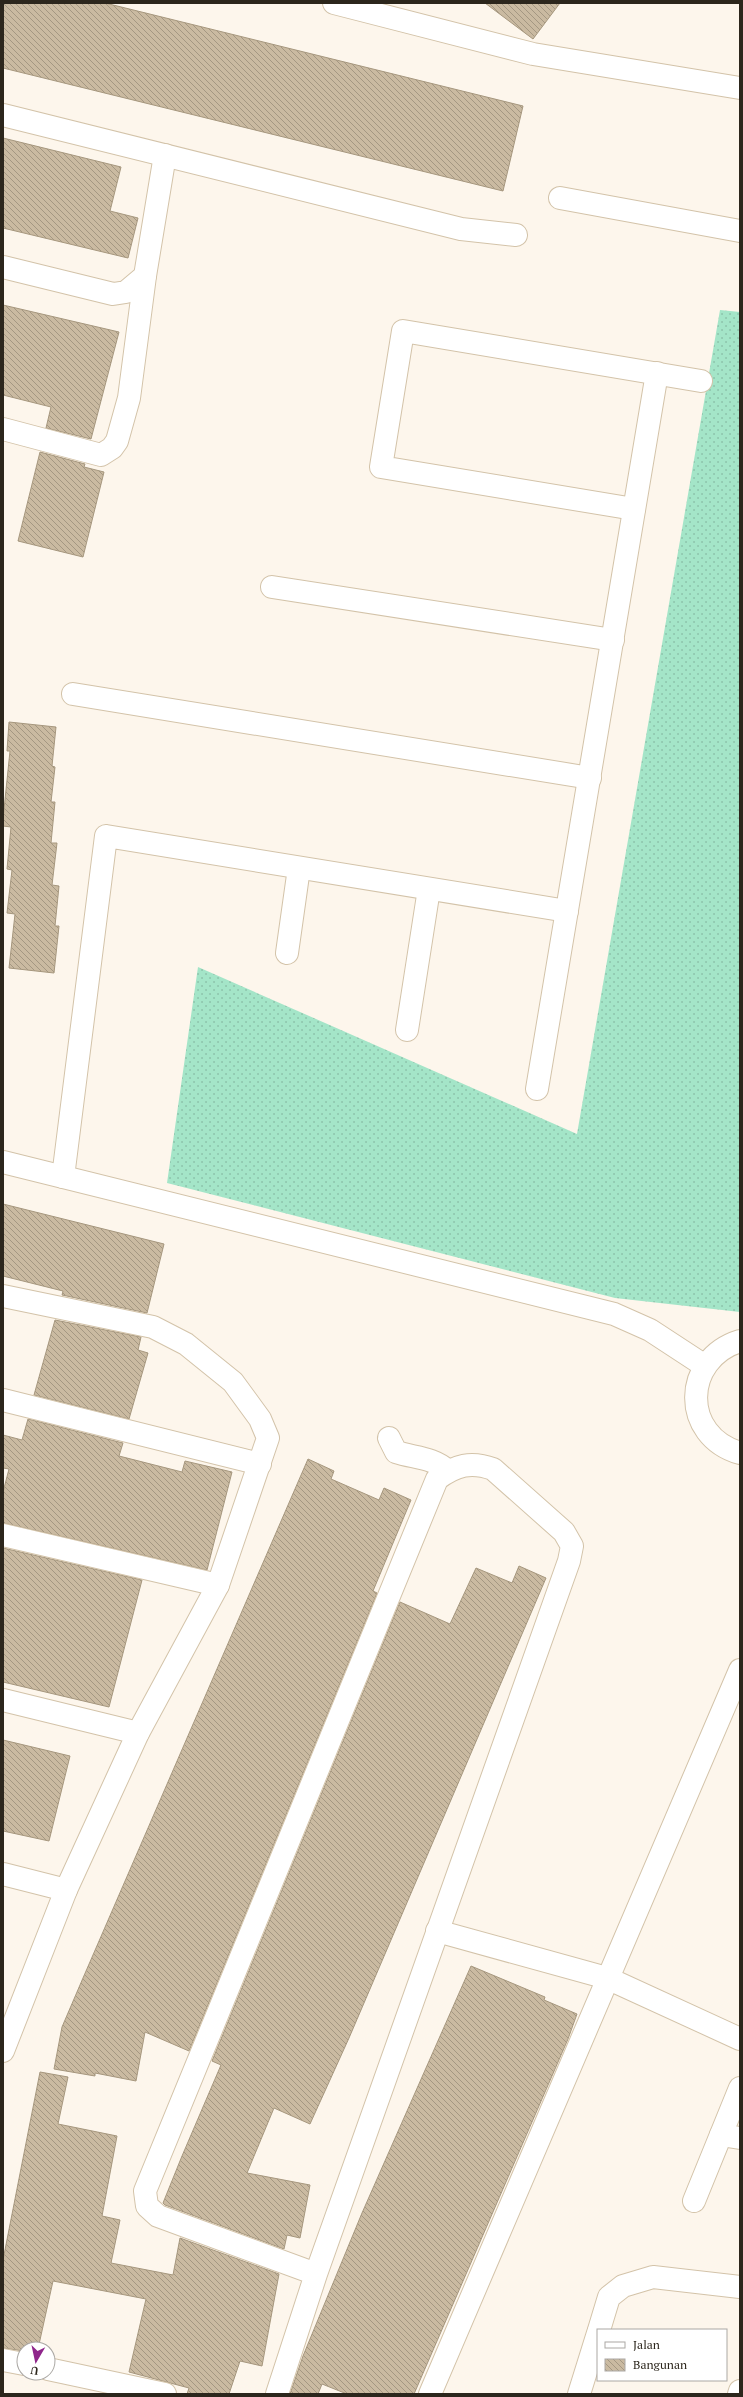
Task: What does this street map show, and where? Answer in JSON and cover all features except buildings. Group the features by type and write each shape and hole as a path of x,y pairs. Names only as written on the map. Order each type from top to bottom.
{"street":[{"path":"334,3 533,54 740,88"},
{"path":"3,115 461,229 516,235"},
{"path":"3,429 101,455 112,448 119,434 129,398 145,276 165,155"},
{"path":"560,198 740,231"},
{"path":"3,267 112,294 126,292 145,276"},
{"path":"634,509 381,468 403,331 701,381"},
{"path":"538,1089 657,373"},
{"path":"272,586 613,640"},
{"path":"73,694 590,778"},
{"path":"63,1177 106,836 567,911"},
{"path":"287,952 299,868"},
{"path":"407,1030 429,889"},
{"path":"3,1162 614,1314 650,1330 705,1366"},
{"path":"3,1296 153,1327 186,1344 233,1382 260,1419 268,1438 218,1586 138,1733 66,1890 8,2025 3,2051"},
{"path":"740,1341 729,1344 716,1354 705,1366 698,1381 696,1397 698,1414 705,1429 716,1442 740,1453"},
{"path":"3,1400 260,1464"},
{"path":"389,1438 396,1452 424,1458 441,1464 448,1471"},
{"path":"277,2394 316,2274 436,1931 569,1561 572,1546 564,1532 493,1469 480,1464 459,1466 437,1478 145,2191 146,2206 158,2216 316,2274"},
{"path":"3,1535 218,1586"},
{"path":"430,2394 740,1670"},
{"path":"3,1700 138,1733"},
{"path":"3,1874 66,1890"},
{"path":"436,1931 607,1978 740,2039"},
{"path":"694,2201 731,2136 740,2088"},
{"path":"599,2329 609,2296 623,2286 653,2277 740,2287"},
{"path":"579,2394 597,2336"},
{"path":"3,2360 16,2362"},
{"path":"56,2371 165,2394"}],"green space":[{"path":"720,310 740,312 740,1312 615,1298 167,1183 198,967 577,1134"}]}
